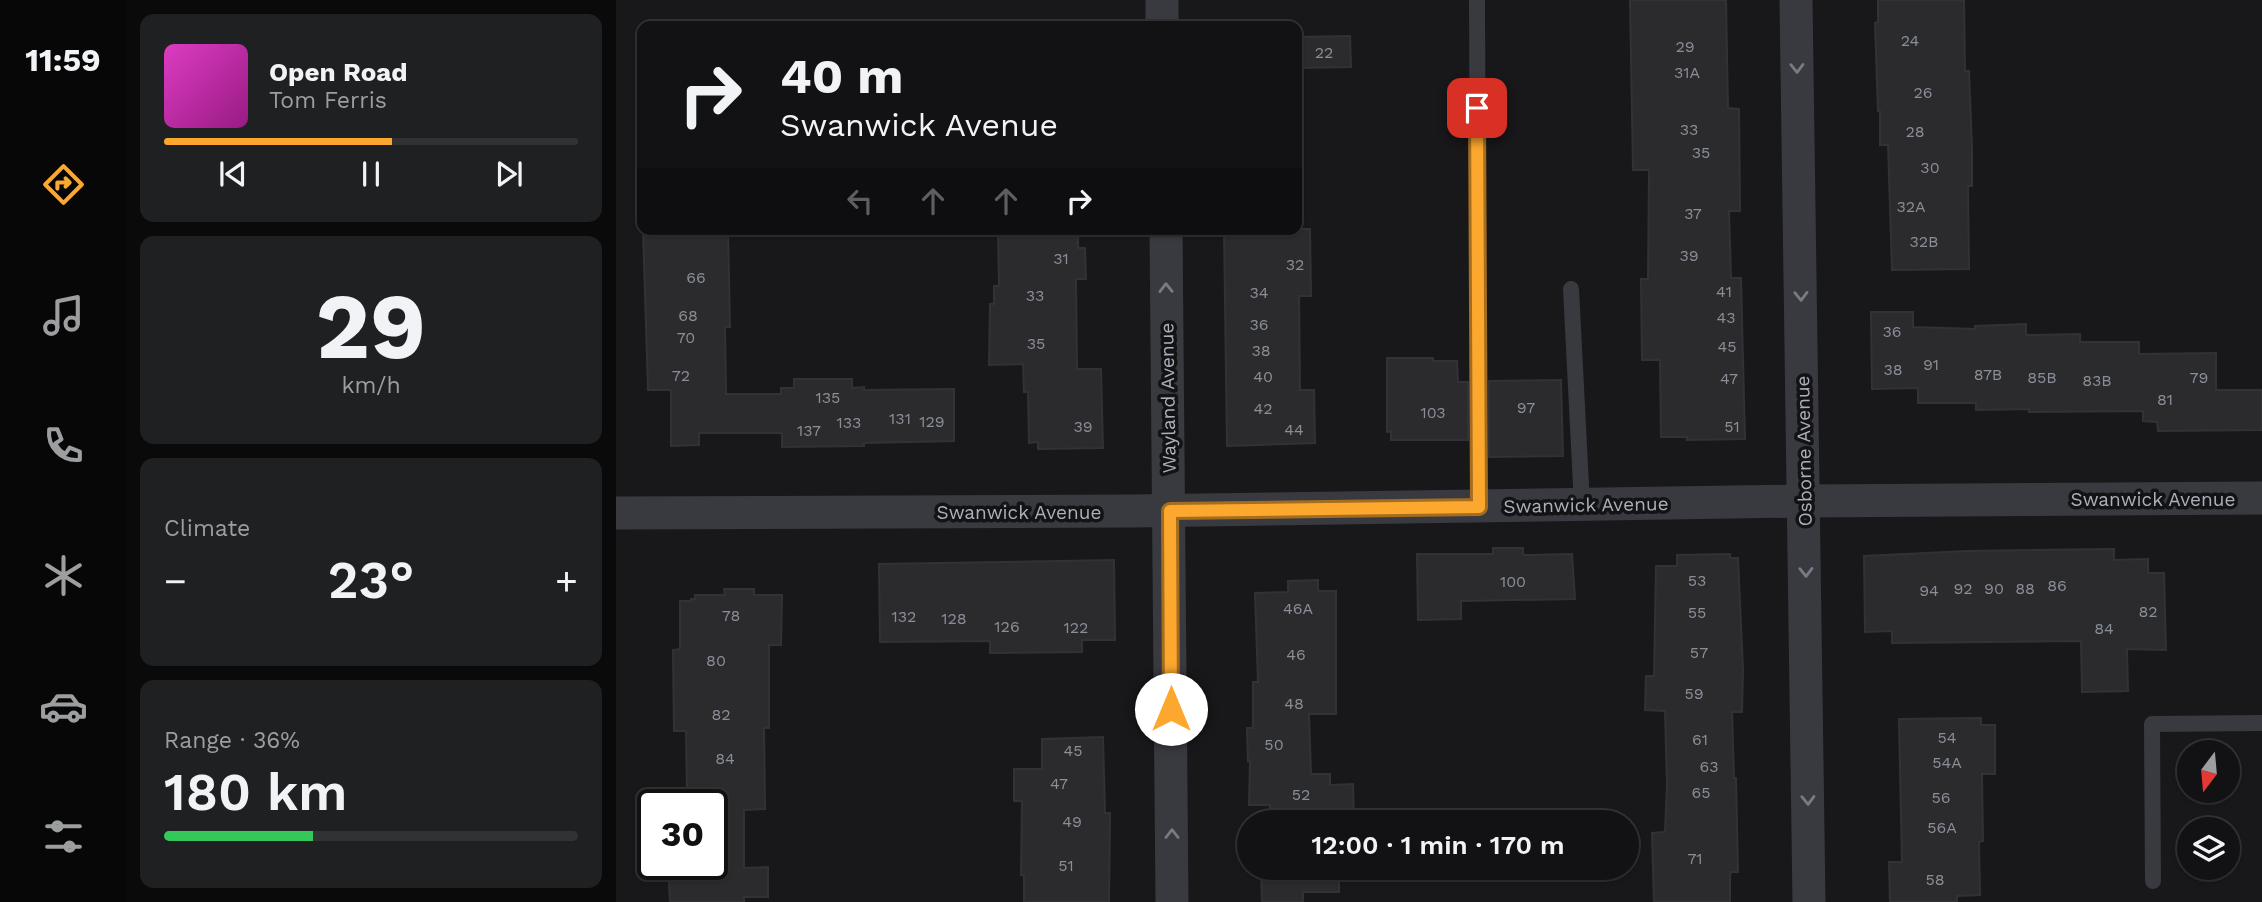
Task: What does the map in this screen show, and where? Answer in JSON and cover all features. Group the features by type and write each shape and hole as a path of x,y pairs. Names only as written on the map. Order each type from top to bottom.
{"street":[{"path":"1162,0 1163,21"},
{"name":"Osborne Avenue","path":"1796,0 1809,902"},
{"name":"Wayland Avenue","path":"1166,235 1172,902"},
{"name":"Swanwick Avenue","path":"616,513 1170,511 1805,501 2262,498"}],"lane":[{"path":"1477,0 1479,507"},
{"path":"1572,289 1582,505"},
{"path":"2153,881 2152,724 2262,723"}],"building":[{"path":"1630,0 1726,0 1728,108 1739,109 1740,211 1729,211 1731,278 1741,278 1745,439 1687,440 1687,437 1661,437 1660,360 1642,360 1641,279 1648,279 1649,170 1633,170"},
{"path":"1878,0 1964,0 1965,71 1969,71 1972,148 1972,186 1968,186 1969,269 1892,270 1888,145 1880,145 1878,111 1875,23 1878,22"},
{"path":"1350,36 1351,67 1302,68 1302,37"},
{"path":"1302,229 1310,229 1311,296 1299,296 1300,390 1314,390 1315,443 1227,446 1224,235 1302,235"},
{"path":"643,235 728,235 730,327 725,327 726,394 781,394 781,388 794,388 794,379 852,379 852,388 864,387 864,390 954,389 954,441 782,447 782,433 699,433 699,445 671,446 671,390 648,390"},
{"path":"998,235 1078,235 1078,248 1085,248 1086,279 1076,279 1077,369 1101,369 1103,448 1038,449 1038,442 1029,443 1028,392 1024,392 1023,364 989,365 990,304 994,304 994,286 999,286"},
{"path":"1871,312 1913,312 1913,327 1975,329 1975,326 2026,324 2026,335 2080,334 2080,342 2139,342 2139,354 2216,353 2216,390 2262,390 2262,430 2158,431 2157,422 2143,421 2143,411 2029,412 2029,409 1976,410 1976,403 1918,403 1918,388 1872,389"},
{"path":"1387,358 1457,361 1458,382 1468,382 1468,440 1391,440 1391,431 1387,432"},
{"path":"1561,380 1563,456 1489,457 1489,381"},
{"path":"1493,548 1523,548 1523,555 1572,554 1575,599 1461,601 1461,619 1418,620 1417,554 1493,554"},
{"path":"2114,549 2114,560 2148,559 2148,573 2164,573 2166,650 2127,649 2128,691 2082,692 2081,641 1892,643 1892,631 1865,632 1864,556 1967,551"},
{"path":"1730,554 1730,558 1738,558 1743,670 1742,712 1732,712 1738,872 1731,872 1730,875 1730,902 1654,902 1652,833 1665,832 1667,784 1665,711 1645,710 1646,676 1654,676 1656,566 1677,566 1677,555"},
{"path":"1114,560 1115,640 1082,640 1082,652 990,653 990,641 880,642 879,564"},
{"path":"1318,580 1318,591 1336,591 1336,714 1309,714 1311,774 1330,774 1330,785 1353,784 1354,810 1270,810 1270,805 1249,805 1250,761 1247,728 1253,728 1253,682 1258,682 1255,593 1288,592 1288,581"},
{"path":"724,589 754,589 754,595 782,595 781,645 769,645 769,728 764,728 765,809 744,810 744,868 768,867 768,897 744,897 744,902 670,902 669,880 728,880 728,789 687,789 686,731 674,731 673,650 680,649 680,601 691,601 695,599 695,595 725,595"},
{"path":"1981,718 1981,725 1995,725 1995,774 1982,774 1983,841 1979,842 1980,895 1957,896 1957,902 1890,902 1889,862 1902,862 1899,719"},
{"path":"1103,737 1105,813 1110,813 1109,902 1024,902 1024,875 1021,875 1022,801 1014,801 1014,769 1042,769 1042,739"},
{"path":"1261,880 1339,880 1339,892 1303,892 1303,902 1262,902"}],"route":[{"path":"1171,709 1170,511 1479,507 1477,108"}]}
